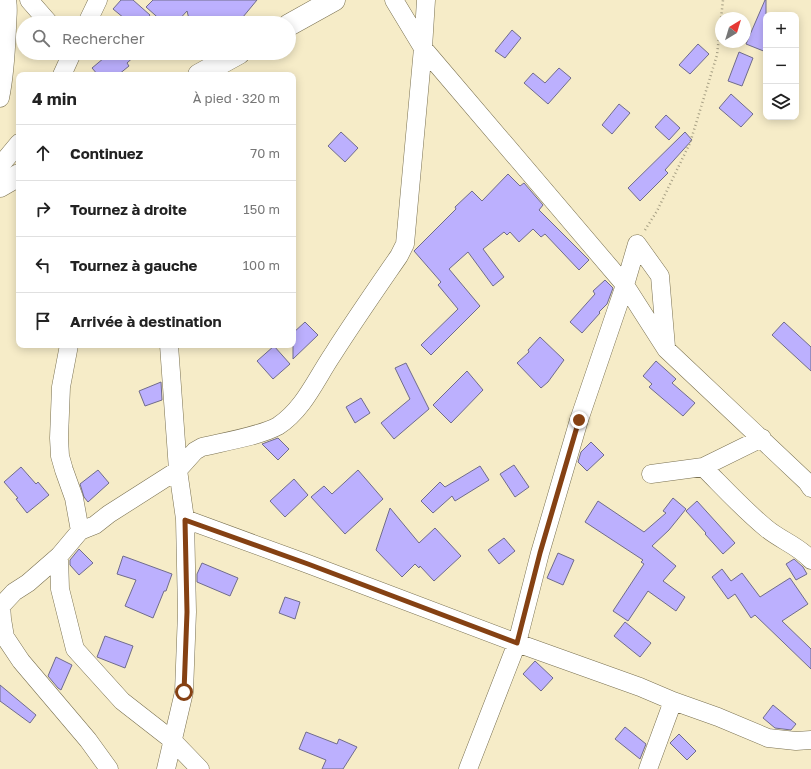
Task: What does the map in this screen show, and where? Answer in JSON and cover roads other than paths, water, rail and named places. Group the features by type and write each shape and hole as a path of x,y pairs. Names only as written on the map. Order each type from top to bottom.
{"main road":[{"path":"296,21 334,0"},
{"path":"204,72 226,60"},
{"path":"0,186 16,178"}],"street":[{"path":"0,98 7,52 9,8 7,0"},
{"path":"29,0 43,16"},
{"path":"90,16 98,0"},
{"path":"394,0 423,48 624,285 666,349 762,438 807,482 811,488"},
{"path":"109,769 78,728 21,661 5,637 1,606 14,592 59,556 80,531 95,525 109,514 178,470 195,452 202,447 265,431 277,426 289,417 309,393 331,356 399,256 405,244 426,0"},
{"path":"63,72 69,60"},
{"path":"0,166 16,147"},
{"path":"468,769 517,643 540,553 579,420 637,244 660,276 666,349"},
{"path":"68,348 61,387 59,438 60,456 74,498 80,531"},
{"path":"166,769 184,692 187,612 185,520 178,470 169,348"},
{"path":"651,474 702,467 762,438"},
{"path":"702,467 766,528 801,551 811,560"},
{"path":"185,520 640,687 768,738 796,741 811,740"},
{"path":"59,556 60,589 75,649 122,701 172,740 200,769"},
{"path":"648,769 673,701"}]}
